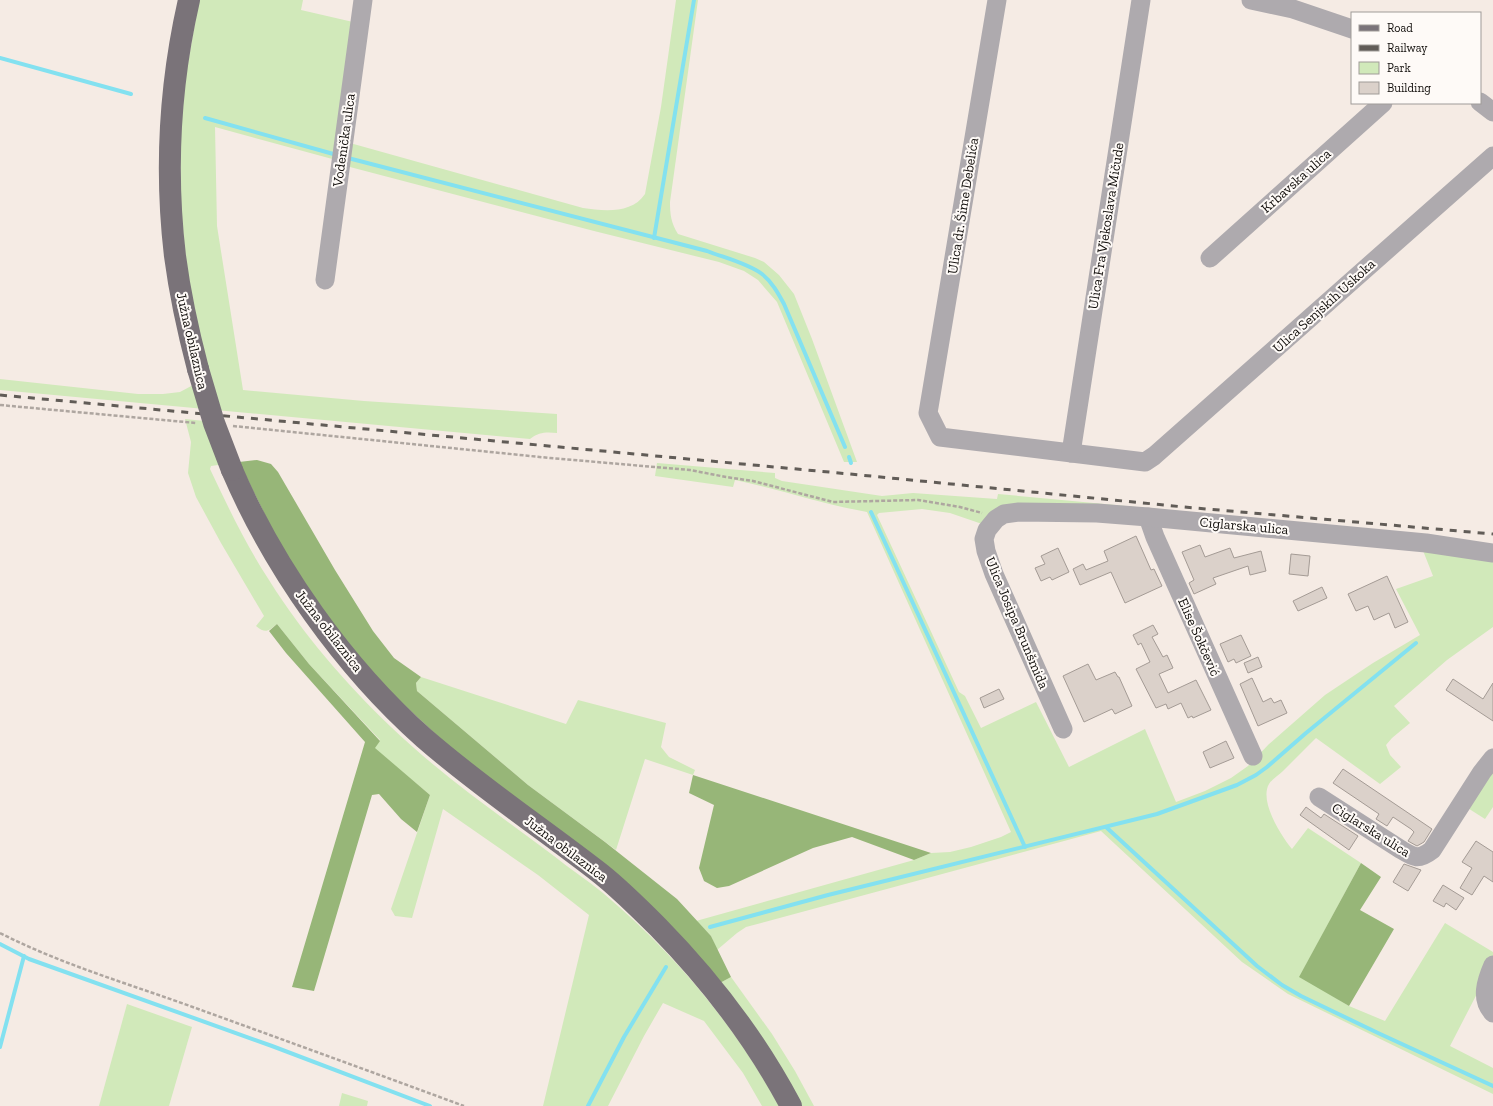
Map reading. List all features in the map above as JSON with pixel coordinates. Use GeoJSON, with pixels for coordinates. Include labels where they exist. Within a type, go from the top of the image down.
{"type":"FeatureCollection","features":[{"type":"Feature","properties":{"kind":"main road","name":"Južna obilaznica"},"geometry":{"type":"LineString","coordinates":[[189,0],[176,70],[172,112],[170,164],[175,256],[182,300],[198,369],[214,423],[245,501],[288,576],[329,634],[380,694],[423,737],[472,778],[602,875],[625,894],[658,927],[697,969],[742,1027],[767,1064],[791,1106]]}},
{"type":"Feature","properties":{"kind":"street","name":"Vodenička ulica"},"geometry":{"type":"LineString","coordinates":[[325,280],[363,0]]}},
{"type":"Feature","properties":{"kind":"street","name":"Ulica dr. Šime Debelića"},"geometry":{"type":"LineString","coordinates":[[997,0],[928,413],[940,437],[1071,453]]}},
{"type":"Feature","properties":{"kind":"street","name":"Ulica Fra Vjekoslava Mičude"},"geometry":{"type":"LineString","coordinates":[[1071,453],[1141,0]]}},
{"type":"Feature","properties":{"kind":"street"},"geometry":{"type":"LineString","coordinates":[[1252,0],[1293,9],[1351,29]]}},
{"type":"Feature","properties":{"kind":"street"},"geometry":{"type":"LineString","coordinates":[[1481,103],[1493,112]]}},
{"type":"Feature","properties":{"kind":"street","name":"Krbavska ulica"},"geometry":{"type":"LineString","coordinates":[[1210,258],[1382,104]]}},
{"type":"Feature","properties":{"kind":"street","name":"Ulica Senjskih Uskoka"},"geometry":{"type":"LineString","coordinates":[[1071,453],[1145,462],[1154,456],[1493,156]]}},
{"type":"Feature","properties":{"kind":"street","name":"Ciglarska ulica"},"geometry":{"type":"LineString","coordinates":[[996,519],[1004,514],[1032,512],[1097,513],[1426,543],[1493,553]]}},
{"type":"Feature","properties":{"kind":"street","name":"Elise Šokčević"},"geometry":{"type":"LineString","coordinates":[[1148,517],[1155,537],[1253,756]]}},
{"type":"Feature","properties":{"kind":"street","name":"Ulica Josipa Brunšmida"},"geometry":{"type":"LineString","coordinates":[[996,519],[987,530],[984,539],[986,551],[994,574],[1063,728]]}},
{"type":"Feature","properties":{"kind":"street","name":"Ciglarska ulica"},"geometry":{"type":"LineString","coordinates":[[1319,797],[1411,856],[1419,858],[1425,856],[1432,850],[1493,758]]}},
{"type":"Feature","properties":{"kind":"street"},"geometry":{"type":"LineString","coordinates":[[1493,965],[1486,989],[1485,1000],[1488,1008],[1493,1013]]}},
{"type":"Feature","properties":{"kind":"path"},"geometry":{"type":"LineString","coordinates":[[0,405],[202,423]]}},
{"type":"Feature","properties":{"kind":"path"},"geometry":{"type":"LineString","coordinates":[[233,426],[550,458],[690,470],[753,481],[833,502],[918,500],[960,507],[996,519]]}},
{"type":"Feature","properties":{"kind":"path"},"geometry":{"type":"LineString","coordinates":[[0,933],[75,966],[464,1106]]}},
{"type":"Feature","properties":{"kind":"green space"},"geometry":{"type":"Polygon","coordinates":[[[199,0],[303,0],[301,10],[353,22],[336,160],[215,127],[217,226],[243,390],[364,401],[557,414],[557,433],[543,433],[530,439],[0,390],[0,379],[138,394],[163,394],[180,392],[210,376],[190,298],[181,213],[180,141],[184,86],[199,0]]]}},
{"type":"Feature","properties":{"kind":"green space"},"geometry":{"type":"Polygon","coordinates":[[[676,0],[698,0],[670,202],[672,222],[678,234],[764,262],[779,275],[794,294],[857,462],[844,462],[777,302],[758,280],[744,271],[719,262],[350,167],[350,143],[583,208],[617,210],[633,205],[645,194],[661,107],[676,0]]]}},
{"type":"Feature","properties":{"kind":"green space"},"geometry":{"type":"Polygon","coordinates":[[[185,419],[224,423],[239,462],[211,466],[210,469],[245,540],[269,580],[310,638],[341,676],[374,711],[430,762],[603,893],[654,940],[701,991],[722,1018],[761,1076],[779,1106],[762,1106],[743,1073],[704,1021],[663,1003],[644,1036],[608,1106],[543,1106],[589,915],[538,875],[443,809],[412,918],[395,916],[391,909],[430,795],[374,748],[380,740],[309,664],[277,624],[267,631],[256,626],[264,616],[196,497],[188,473],[191,442],[185,419]]]}},
{"type":"Feature","properties":{"kind":"green space"},"geometry":{"type":"Polygon","coordinates":[[[257,460],[271,464],[278,472],[335,570],[373,631],[394,658],[421,677],[416,683],[417,691],[528,785],[605,842],[677,899],[711,936],[731,977],[718,984],[483,778],[373,676],[308,591],[274,533],[239,462],[257,460]]]}},
{"type":"Feature","properties":{"kind":"green space"},"geometry":{"type":"Polygon","coordinates":[[[657,463],[775,473],[775,478],[782,481],[882,496],[913,493],[997,499],[998,494],[1265,519],[1091,509],[985,525],[950,513],[922,509],[879,513],[877,515],[959,692],[965,696],[981,728],[1036,702],[1069,767],[1145,729],[1176,802],[1205,791],[1231,778],[1248,766],[1269,744],[1325,695],[1373,663],[1420,635],[1396,589],[1433,576],[1422,548],[1493,556],[1493,627],[1447,660],[1394,706],[1410,723],[1386,745],[1390,755],[1401,767],[1380,784],[1316,738],[1272,780],[1267,791],[1267,800],[1269,809],[1277,827],[1292,849],[1308,828],[1361,863],[1300,976],[1349,1006],[1385,1021],[1445,923],[1493,952],[1493,956],[1481,986],[1450,1046],[1493,1068],[1493,1094],[1288,994],[1242,962],[1101,831],[746,927],[717,950],[711,936],[696,921],[914,860],[931,853],[950,852],[971,847],[1011,832],[867,512],[735,480],[733,487],[655,476],[657,463]]]}},
{"type":"Feature","properties":{"kind":"green space"},"geometry":{"type":"Polygon","coordinates":[[[277,624],[309,664],[380,741],[375,748],[430,795],[417,832],[401,819],[379,794],[372,795],[314,991],[292,987],[365,742],[286,653],[269,631],[277,624]]]}},
{"type":"Feature","properties":{"kind":"green space"},"geometry":{"type":"Polygon","coordinates":[[[421,677],[566,724],[578,700],[666,723],[661,747],[669,757],[695,770],[693,775],[645,759],[616,850],[528,785],[417,691],[416,683],[421,677]]]}},
{"type":"Feature","properties":{"kind":"green space"},"geometry":{"type":"Polygon","coordinates":[[[1493,762],[1493,807],[1485,819],[1463,805],[1493,762]]]}},
{"type":"Feature","properties":{"kind":"green space"},"geometry":{"type":"Polygon","coordinates":[[[693,775],[931,853],[914,860],[852,837],[813,848],[729,886],[717,888],[704,881],[699,868],[714,805],[689,793],[693,775]]]}},
{"type":"Feature","properties":{"kind":"green space"},"geometry":{"type":"Polygon","coordinates":[[[1361,863],[1381,877],[1360,910],[1394,929],[1349,1006],[1299,977],[1361,863]]]}},
{"type":"Feature","properties":{"kind":"green space"},"geometry":{"type":"Polygon","coordinates":[[[731,977],[772,1034],[795,1071],[814,1106],[797,1106],[718,984],[731,977]]]}},
{"type":"Feature","properties":{"kind":"green space"},"geometry":{"type":"Polygon","coordinates":[[[127,1004],[192,1027],[169,1106],[99,1106],[127,1004]]]}},
{"type":"Feature","properties":{"kind":"green space"},"geometry":{"type":"Polygon","coordinates":[[[342,1093],[368,1101],[367,1106],[339,1106],[342,1093]]]}},
{"type":"Feature","properties":{"kind":"building"},"geometry":{"type":"Polygon","coordinates":[[[1136,536],[1151,570],[1154,569],[1162,586],[1125,603],[1111,572],[1080,585],[1073,569],[1083,564],[1086,570],[1108,561],[1104,551],[1136,536]]]}},
{"type":"Feature","properties":{"kind":"building"},"geometry":{"type":"Polygon","coordinates":[[[1200,545],[1205,557],[1230,548],[1234,558],[1261,551],[1266,571],[1250,575],[1248,566],[1213,578],[1216,584],[1194,594],[1189,583],[1194,580],[1182,552],[1200,545]]]}},
{"type":"Feature","properties":{"kind":"building"},"geometry":{"type":"Polygon","coordinates":[[[1058,548],[1069,572],[1052,580],[1050,577],[1041,581],[1035,568],[1045,564],[1041,556],[1058,548]]]}},
{"type":"Feature","properties":{"kind":"building"},"geometry":{"type":"Polygon","coordinates":[[[1291,554],[1310,556],[1308,576],[1289,574],[1291,554]]]}},
{"type":"Feature","properties":{"kind":"building"},"geometry":{"type":"Polygon","coordinates":[[[1387,576],[1408,622],[1395,628],[1389,613],[1374,620],[1368,606],[1356,611],[1348,594],[1387,576]]]}},
{"type":"Feature","properties":{"kind":"building"},"geometry":{"type":"Polygon","coordinates":[[[1322,587],[1327,598],[1298,611],[1293,601],[1322,587]]]}},
{"type":"Feature","properties":{"kind":"building"},"geometry":{"type":"Polygon","coordinates":[[[1153,625],[1158,634],[1152,637],[1163,657],[1167,655],[1173,668],[1159,674],[1168,693],[1196,680],[1211,710],[1193,718],[1192,716],[1188,718],[1181,703],[1168,709],[1166,704],[1156,708],[1136,669],[1150,662],[1141,643],[1138,645],[1133,635],[1153,625]]]}},
{"type":"Feature","properties":{"kind":"building"},"geometry":{"type":"Polygon","coordinates":[[[1241,635],[1251,656],[1236,663],[1234,659],[1228,662],[1220,644],[1241,635]]]}},
{"type":"Feature","properties":{"kind":"building"},"geometry":{"type":"Polygon","coordinates":[[[1258,657],[1262,667],[1248,673],[1244,663],[1258,657]]]}},
{"type":"Feature","properties":{"kind":"building"},"geometry":{"type":"Polygon","coordinates":[[[1088,664],[1096,680],[1115,672],[1119,677],[1132,706],[1115,714],[1112,709],[1084,722],[1063,676],[1088,664]]]}},
{"type":"Feature","properties":{"kind":"building"},"geometry":{"type":"Polygon","coordinates":[[[1252,678],[1263,702],[1271,698],[1274,703],[1281,700],[1287,713],[1258,726],[1240,684],[1252,678]]]}},
{"type":"Feature","properties":{"kind":"building"},"geometry":{"type":"Polygon","coordinates":[[[1453,679],[1483,699],[1493,683],[1493,721],[1446,690],[1453,679]]]}},
{"type":"Feature","properties":{"kind":"building"},"geometry":{"type":"Polygon","coordinates":[[[999,689],[1004,699],[984,708],[980,698],[999,689]]]}},
{"type":"Feature","properties":{"kind":"building"},"geometry":{"type":"Polygon","coordinates":[[[1226,741],[1234,758],[1210,768],[1203,752],[1226,741]]]}},
{"type":"Feature","properties":{"kind":"building"},"geometry":{"type":"Polygon","coordinates":[[[1343,769],[1432,829],[1424,842],[1417,846],[1408,841],[1414,832],[1411,829],[1393,817],[1387,826],[1376,819],[1379,814],[1333,783],[1343,769]]]}},
{"type":"Feature","properties":{"kind":"building"},"geometry":{"type":"Polygon","coordinates":[[[1306,807],[1321,818],[1324,814],[1358,836],[1349,850],[1300,815],[1306,807]]]}},
{"type":"Feature","properties":{"kind":"building"},"geometry":{"type":"Polygon","coordinates":[[[1476,841],[1493,852],[1493,882],[1484,876],[1472,895],[1460,888],[1472,868],[1462,862],[1476,841]]]}},
{"type":"Feature","properties":{"kind":"building"},"geometry":{"type":"Polygon","coordinates":[[[1404,864],[1421,870],[1408,891],[1393,882],[1404,864]]]}},
{"type":"Feature","properties":{"kind":"building"},"geometry":{"type":"Polygon","coordinates":[[[1443,885],[1464,898],[1456,910],[1446,903],[1444,907],[1433,901],[1443,885]]]}},
{"type":"Feature","properties":{"kind":"waterway"},"geometry":{"type":"LineString","coordinates":[[654,238],[694,0]]}},
{"type":"Feature","properties":{"kind":"waterway"},"geometry":{"type":"LineString","coordinates":[[0,58],[131,94]]}},
{"type":"Feature","properties":{"kind":"waterway"},"geometry":{"type":"LineString","coordinates":[[205,118],[337,155]]}},
{"type":"Feature","properties":{"kind":"waterway"},"geometry":{"type":"LineString","coordinates":[[348,158],[707,251],[756,270],[769,281],[784,304],[845,447]]}},
{"type":"Feature","properties":{"kind":"waterway"},"geometry":{"type":"LineString","coordinates":[[849,457],[851,463]]}},
{"type":"Feature","properties":{"kind":"waterway"},"geometry":{"type":"LineString","coordinates":[[871,512],[1025,847]]}},
{"type":"Feature","properties":{"kind":"waterway"},"geometry":{"type":"LineString","coordinates":[[710,927],[828,895],[1157,814],[1237,785],[1256,775],[1267,767],[1416,643]]}},
{"type":"Feature","properties":{"kind":"waterway"},"geometry":{"type":"LineString","coordinates":[[1106,827],[1257,966],[1282,985],[1301,996],[1378,1033],[1493,1086]]}},
{"type":"Feature","properties":{"kind":"waterway"},"geometry":{"type":"LineString","coordinates":[[0,944],[29,959],[272,1046],[430,1106]]}},
{"type":"Feature","properties":{"kind":"waterway"},"geometry":{"type":"LineString","coordinates":[[0,1047],[24,956]]}},
{"type":"Feature","properties":{"kind":"waterway"},"geometry":{"type":"LineString","coordinates":[[588,1106],[624,1037],[666,967]]}},
{"type":"Feature","properties":{"kind":"railway"},"geometry":{"type":"LineString","coordinates":[[0,395],[850,474],[1184,507],[1493,534]]}}]}
